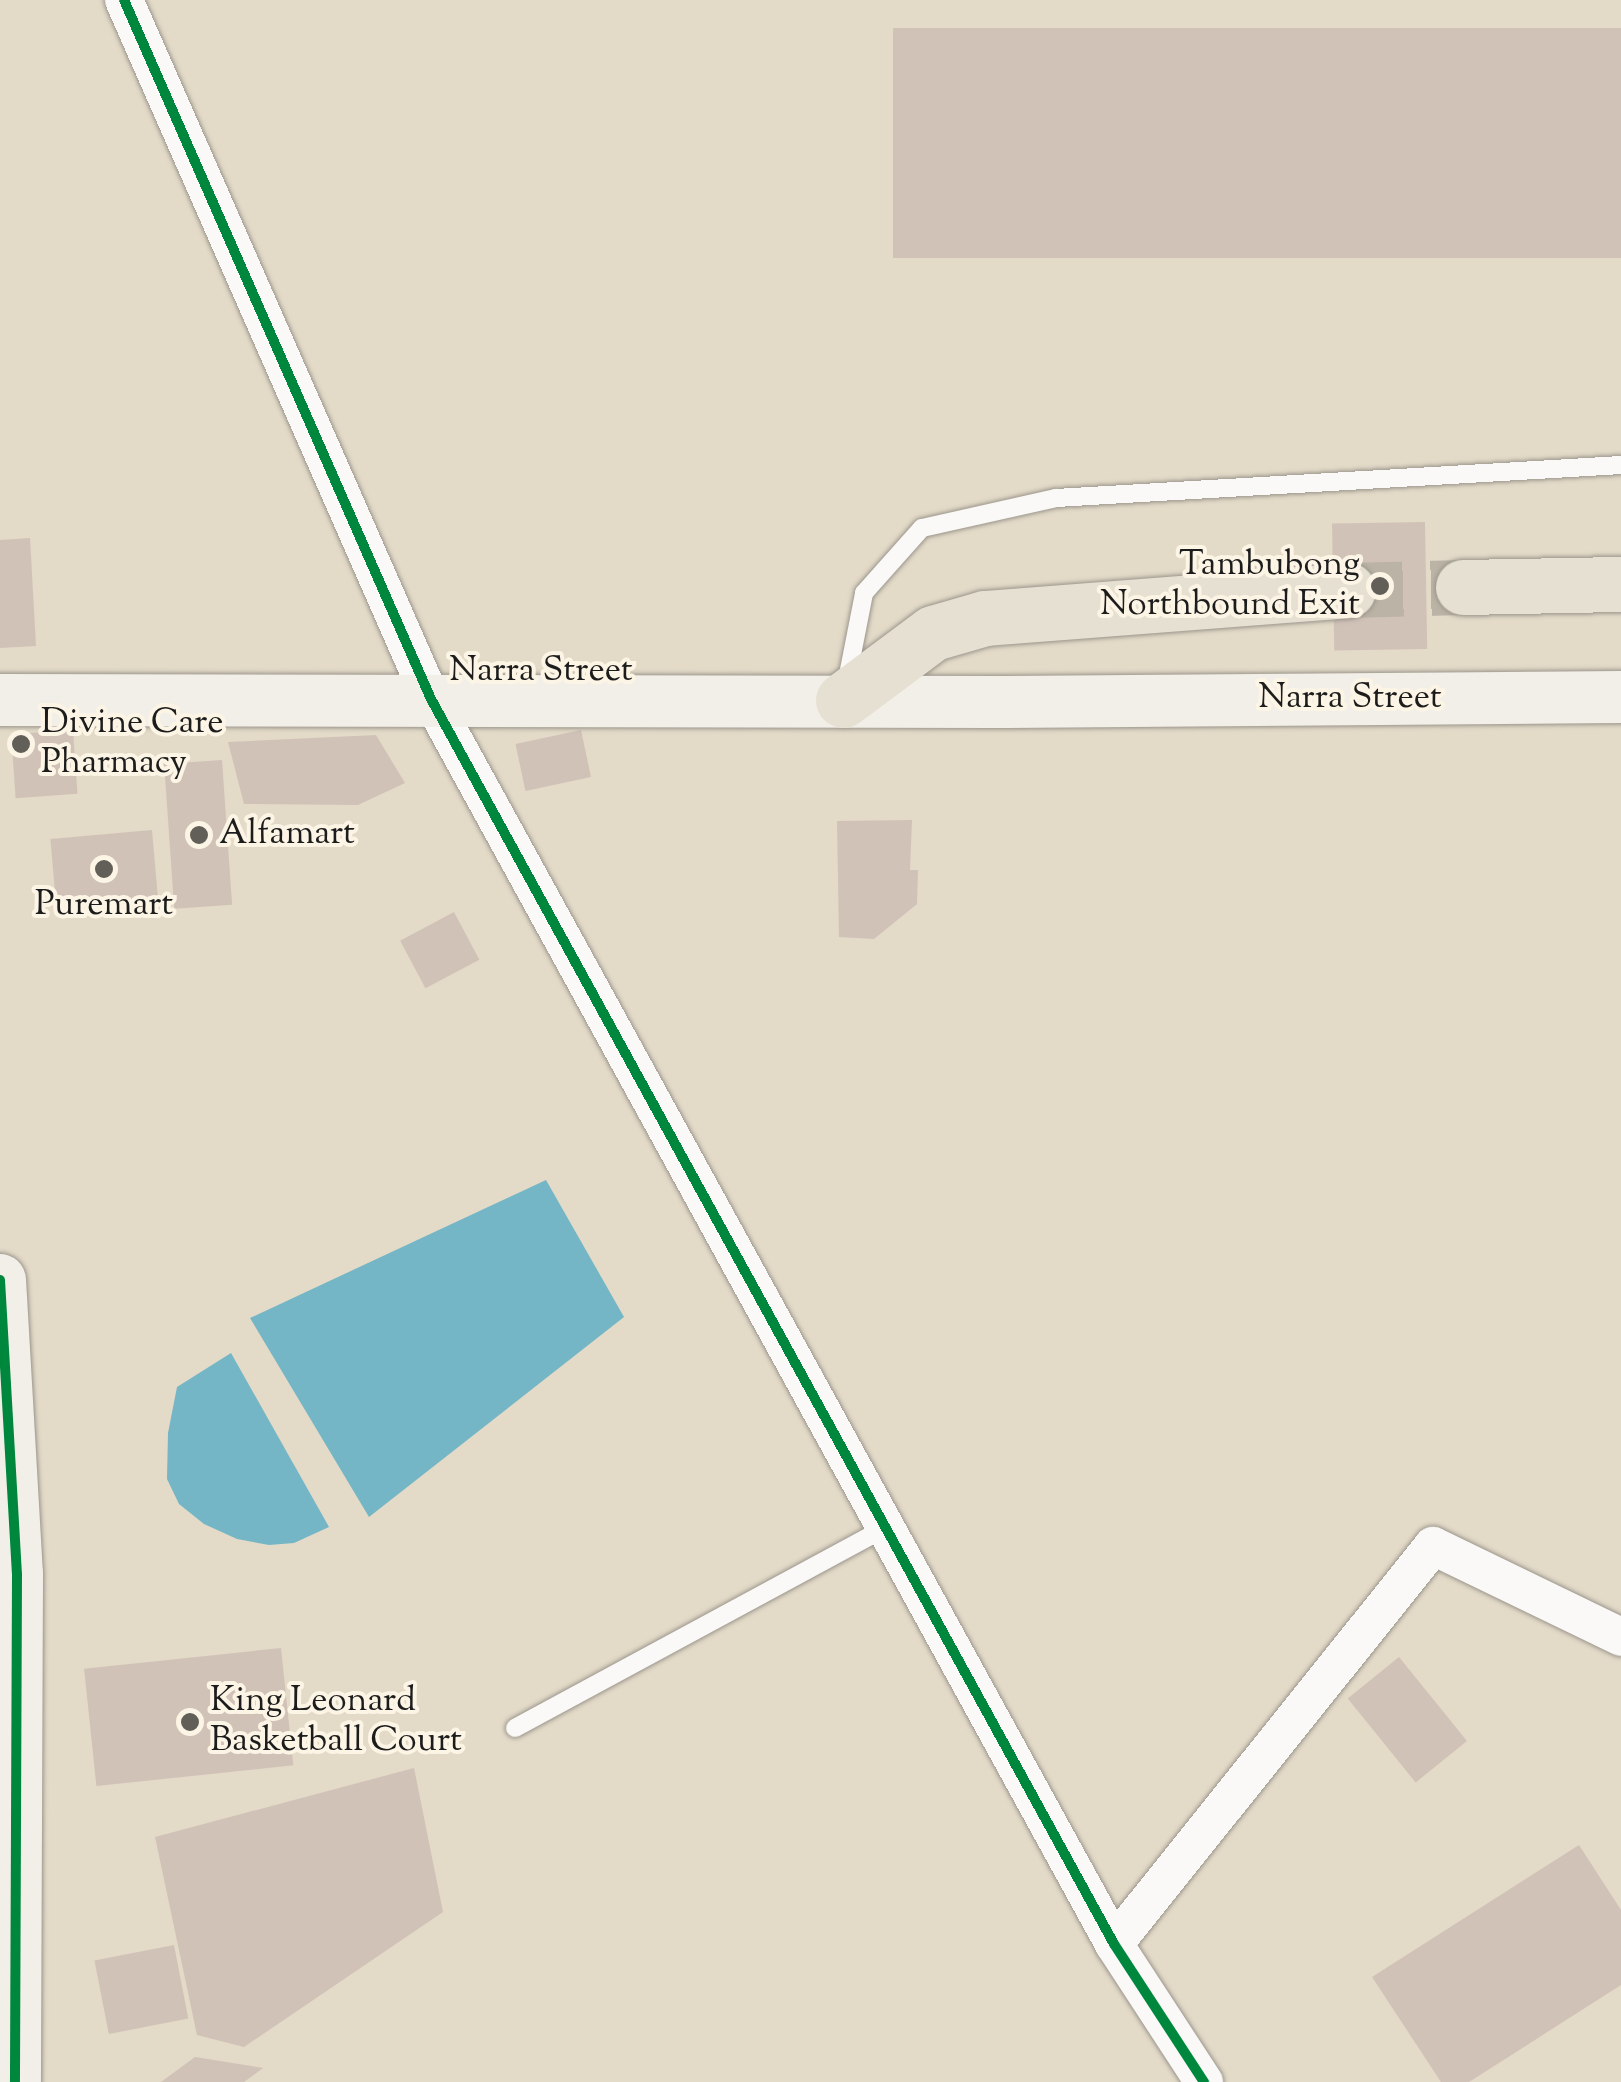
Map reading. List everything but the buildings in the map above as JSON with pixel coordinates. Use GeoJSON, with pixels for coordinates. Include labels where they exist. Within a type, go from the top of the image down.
{"type":"FeatureCollection","features":[{"type":"Feature","properties":{"kind":"highway"},"geometry":{"type":"LineString","coordinates":[[1462,587],[1621,584]]}},
{"type":"Feature","properties":{"kind":"highway"},"geometry":{"type":"LineString","coordinates":[[842,700],[933,633],[986,618],[1348,590]]}},
{"type":"Feature","properties":{"kind":"main road","name":"Narra Street"},"geometry":{"type":"LineString","coordinates":[[0,700],[1621,697]]}},
{"type":"Feature","properties":{"kind":"main road"},"geometry":{"type":"LineString","coordinates":[[0,1280],[17,1592],[15,2082]]}},
{"type":"Feature","properties":{"kind":"street"},"geometry":{"type":"LineString","coordinates":[[124,0],[430,699],[1114,1944],[1204,2082]]}},
{"type":"Feature","properties":{"kind":"street"},"geometry":{"type":"LineString","coordinates":[[1114,1944],[1434,1546],[1616,1630]]}},
{"type":"Feature","properties":{"kind":"lane"},"geometry":{"type":"LineString","coordinates":[[842,700],[864,593],[922,528],[1056,498],[1621,465]]}},
{"type":"Feature","properties":{"kind":"lane"},"geometry":{"type":"LineString","coordinates":[[515,1728],[885,1528]]}},
{"type":"Feature","properties":{"kind":"water"},"geometry":{"type":"Polygon","coordinates":[[[546,1180],[624,1317],[369,1517],[250,1318],[546,1180]]]}},
{"type":"Feature","properties":{"kind":"water"},"geometry":{"type":"Polygon","coordinates":[[[231,1353],[329,1527],[294,1543],[269,1545],[237,1539],[204,1524],[179,1504],[167,1479],[168,1433],[177,1387],[231,1353]]]}},
{"type":"Feature","properties":{"kind":"tunnel"},"geometry":{"type":"LineString","coordinates":[[1348,590],[1463,587]]}},
{"type":"Feature","properties":{"kind":"cycle path"},"geometry":{"type":"LineString","coordinates":[[124,0],[431,699],[1114,1944],[1204,2082]]}},
{"type":"Feature","properties":{"kind":"cycle path"},"geometry":{"type":"LineString","coordinates":[[0,1280],[17,1574],[15,2082]]}},
{"type":"Feature","properties":{"kind":"place","name":"Tambubong Northbound Exit"},"geometry":{"type":"Point","coordinates":[1380,586]}},
{"type":"Feature","properties":{"kind":"place","name":"Divine Care Pharmacy"},"geometry":{"type":"Point","coordinates":[21,744]}},
{"type":"Feature","properties":{"kind":"place","name":"Alfamart"},"geometry":{"type":"Point","coordinates":[199,835]}},
{"type":"Feature","properties":{"kind":"place","name":"Puremart"},"geometry":{"type":"Point","coordinates":[104,869]}},
{"type":"Feature","properties":{"kind":"place","name":"King Leonard Basketball Court"},"geometry":{"type":"Point","coordinates":[190,1722]}}]}
